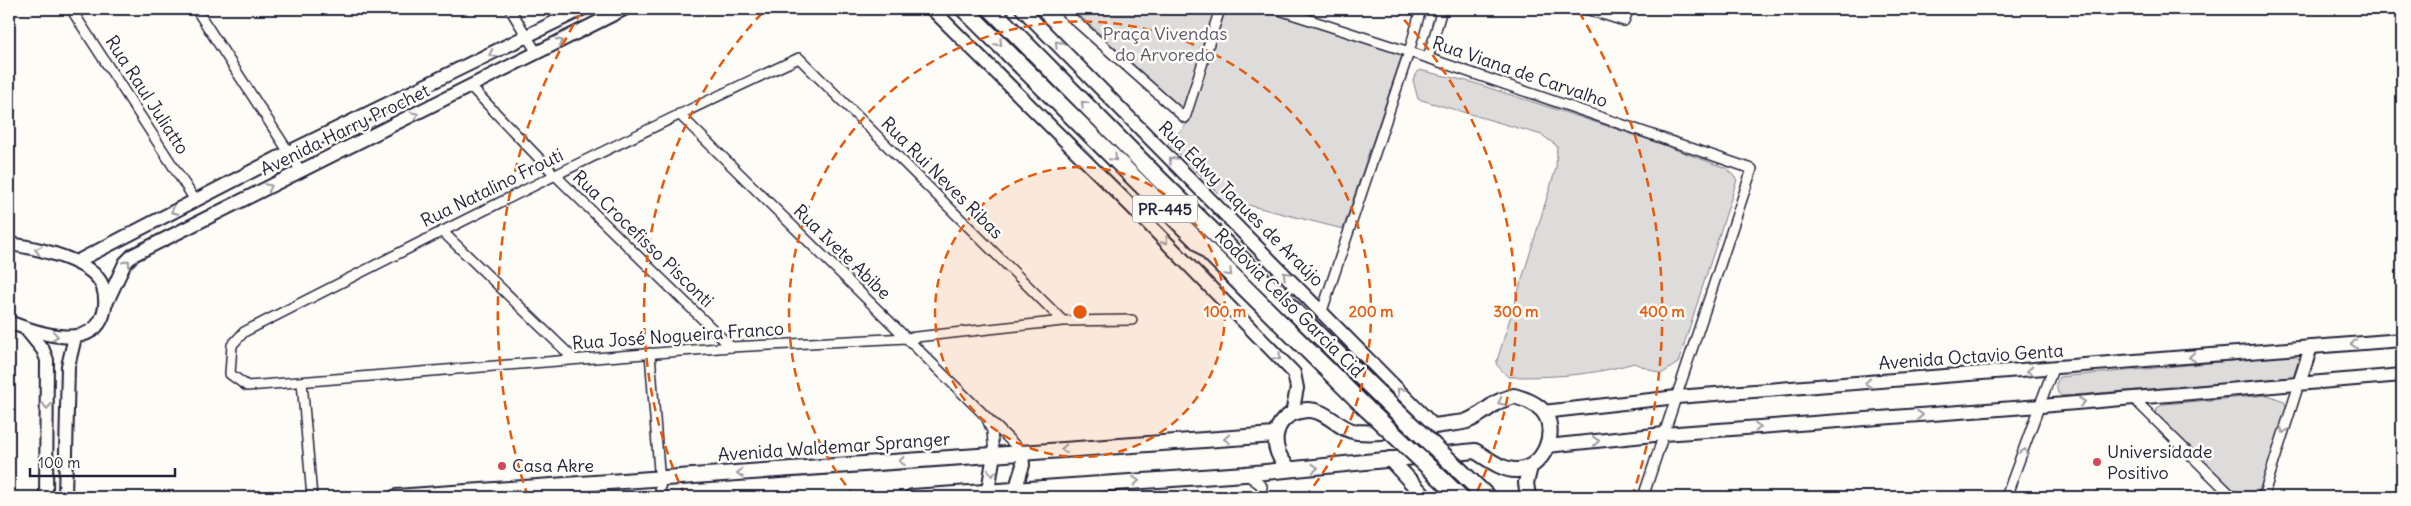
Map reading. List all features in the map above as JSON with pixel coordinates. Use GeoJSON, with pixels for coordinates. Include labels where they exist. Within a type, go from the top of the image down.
{"type":"FeatureCollection","features":[{"type":"Feature","properties":{"kind":"highway","name":"Rodovia Celso Garcia Cid"},"geometry":{"type":"LineString","coordinates":[[964,9],[1367,409],[1460,497]]}},
{"type":"Feature","properties":{"kind":"highway","name":"Rodovia Celso Garcia Cid"},"geometry":{"type":"LineString","coordinates":[[991,9],[1158,178],[1393,408],[1487,497]]}},
{"type":"Feature","properties":{"kind":"main road"},"geometry":{"type":"LineString","coordinates":[[912,497],[1015,493],[1329,467],[1390,458],[1475,451],[1497,465],[1516,471],[1530,467],[1541,458],[1547,446],[1549,434],[1543,412],[1526,400],[1514,396],[1498,402],[1487,411],[1467,422],[1355,432],[1316,411],[1303,410],[1292,414],[1282,423],[1275,435],[1275,447],[1280,459],[1290,469]]}},
{"type":"Feature","properties":{"kind":"main road","name":"Avenida Waldemar Spranger"},"geometry":{"type":"LineString","coordinates":[[396,497],[1275,435]]}},
{"type":"Feature","properties":{"kind":"main road"},"geometry":{"type":"LineString","coordinates":[[1390,458],[1425,497]]}},
{"type":"Feature","properties":{"kind":"main road"},"geometry":{"type":"LineString","coordinates":[[1528,497],[1526,483],[1530,467]]}},
{"type":"Feature","properties":{"kind":"street","name":"Rua Raul Juliatto"},"geometry":{"type":"LineString","coordinates":[[71,9],[195,200]]}},
{"type":"Feature","properties":{"kind":"street"},"geometry":{"type":"LineString","coordinates":[[196,9],[301,171]]}},
{"type":"Feature","properties":{"kind":"street"},"geometry":{"type":"LineString","coordinates":[[510,9],[538,53]]}},
{"type":"Feature","properties":{"kind":"street","name":"Avenida Harry Prochet"},"geometry":{"type":"LineString","coordinates":[[76,262],[289,152],[582,9]]}},
{"type":"Feature","properties":{"kind":"street","name":"Avenida Harry Prochet"},"geometry":{"type":"LineString","coordinates":[[75,337],[94,328],[101,318],[125,263],[133,255],[624,9]]}},
{"type":"Feature","properties":{"kind":"street"},"geometry":{"type":"LineString","coordinates":[[932,9],[1130,205],[1294,373],[1297,388],[1292,414]]}},
{"type":"Feature","properties":{"kind":"street","name":"Rua Edwy Taques de Araújo"},"geometry":{"type":"LineString","coordinates":[[1022,9],[1322,310],[1434,426]]}},
{"type":"Feature","properties":{"kind":"street"},"geometry":{"type":"LineString","coordinates":[[1062,9],[1185,118],[1220,9]]}},
{"type":"Feature","properties":{"kind":"street","name":"Rua Viana de Carvalho"},"geometry":{"type":"LineString","coordinates":[[1276,9],[1428,58],[1752,169],[1677,397]]}},
{"type":"Feature","properties":{"kind":"street"},"geometry":{"type":"LineString","coordinates":[[1322,310],[1409,52],[1421,9]]}},
{"type":"Feature","properties":{"kind":"street"},"geometry":{"type":"LineString","coordinates":[[1428,58],[1442,9]]}},
{"type":"Feature","properties":{"kind":"street"},"geometry":{"type":"LineString","coordinates":[[1586,9],[1624,21],[1628,9]]}},
{"type":"Feature","properties":{"kind":"street","name":"Rua Natalino Frouti"},"geometry":{"type":"LineString","coordinates":[[230,374],[232,345],[244,332],[442,231],[679,114],[799,58]]}},
{"type":"Feature","properties":{"kind":"street","name":"Rua Rui Neves Ribas"},"geometry":{"type":"LineString","coordinates":[[799,58],[1063,321]]}},
{"type":"Feature","properties":{"kind":"street","name":"Rua Crocefisso Pisconti"},"geometry":{"type":"LineString","coordinates":[[471,87],[555,176],[731,347]]}},
{"type":"Feature","properties":{"kind":"street","name":"Rua Ivete Abibe"},"geometry":{"type":"LineString","coordinates":[[679,114],[1022,452]]}},
{"type":"Feature","properties":{"kind":"street"},"geometry":{"type":"LineString","coordinates":[[442,231],[574,359]]}},
{"type":"Feature","properties":{"kind":"street"},"geometry":{"type":"LineString","coordinates":[[9,244],[39,250],[88,268],[102,284],[105,306]]}},
{"type":"Feature","properties":{"kind":"street","name":"Rua José Nogueira Franco"},"geometry":{"type":"LineString","coordinates":[[230,374],[247,386],[731,347],[907,338],[1063,321],[1132,320]]}},
{"type":"Feature","properties":{"kind":"street"},"geometry":{"type":"LineString","coordinates":[[9,322],[26,329],[56,336],[75,337],[68,366],[65,497]]}},
{"type":"Feature","properties":{"kind":"street"},"geometry":{"type":"LineString","coordinates":[[26,329],[43,350],[47,360],[46,497]]}},
{"type":"Feature","properties":{"kind":"street","name":"Avenida Octavio Genta"},"geometry":{"type":"LineString","coordinates":[[1543,412],[1677,397],[2053,369],[2402,340]]}},
{"type":"Feature","properties":{"kind":"street"},"geometry":{"type":"LineString","coordinates":[[2263,497],[2311,347]]}},
{"type":"Feature","properties":{"kind":"street"},"geometry":{"type":"LineString","coordinates":[[650,353],[661,497]]}},
{"type":"Feature","properties":{"kind":"street"},"geometry":{"type":"LineString","coordinates":[[2006,497],[2053,369]]}},
{"type":"Feature","properties":{"kind":"street"},"geometry":{"type":"LineString","coordinates":[[1547,446],[1664,434],[2041,406],[2402,375]]}},
{"type":"Feature","properties":{"kind":"street"},"geometry":{"type":"LineString","coordinates":[[302,382],[312,497]]}},
{"type":"Feature","properties":{"kind":"street"},"geometry":{"type":"LineString","coordinates":[[1643,497],[1677,397]]}},
{"type":"Feature","properties":{"kind":"street"},"geometry":{"type":"LineString","coordinates":[[2132,397],[2233,497]]}},
{"type":"Feature","properties":{"kind":"street","name":"Rua Ivete Abibe"},"geometry":{"type":"LineString","coordinates":[[983,412],[992,432],[994,454]]}},
{"type":"Feature","properties":{"kind":"street"},"geometry":{"type":"LineString","coordinates":[[1015,493],[1022,465],[1022,452]]}},
{"type":"Feature","properties":{"kind":"street"},"geometry":{"type":"LineString","coordinates":[[988,495],[994,454]]}},
{"type":"Feature","properties":{"kind":"street"},"geometry":{"type":"LineString","coordinates":[[1245,474],[1262,486],[1261,497]]}},
{"type":"Feature","properties":{"kind":"green space","name":"Praça Vivendas do Arvoredo"},"geometry":{"type":"Polygon","coordinates":[[[1073,9],[1215,9],[1182,110],[1073,9]]]}},
{"type":"Feature","properties":{"kind":"green space"},"geometry":{"type":"Polygon","coordinates":[[[1226,9],[1264,9],[1402,55],[1343,229],[1224,199],[1168,143],[1188,123],[1226,9]]]}},
{"type":"Feature","properties":{"kind":"green space"},"geometry":{"type":"Polygon","coordinates":[[[1419,70],[1471,82],[1647,139],[1728,169],[1737,180],[1678,363],[1661,374],[1634,363],[1602,371],[1525,377],[1508,377],[1496,364],[1556,168],[1557,146],[1542,135],[1418,99],[1413,80],[1419,70]]]}},
{"type":"Feature","properties":{"kind":"green space"},"geometry":{"type":"Polygon","coordinates":[[[2294,355],[2300,360],[2297,377],[2062,396],[2058,393],[2056,385],[2059,377],[2294,355]]]}},
{"type":"Feature","properties":{"kind":"green space"},"geometry":{"type":"Polygon","coordinates":[[[2268,395],[2284,401],[2287,409],[2261,487],[2254,497],[2238,497],[2156,418],[2157,408],[2164,404],[2268,395]]]}},
{"type":"Feature","properties":{"kind":"place","name":"Universidade Positivo"},"geometry":{"type":"Point","coordinates":[2097,462]}},
{"type":"Feature","properties":{"kind":"place","name":"Casa Akre"},"geometry":{"type":"Point","coordinates":[502,466]}}]}
